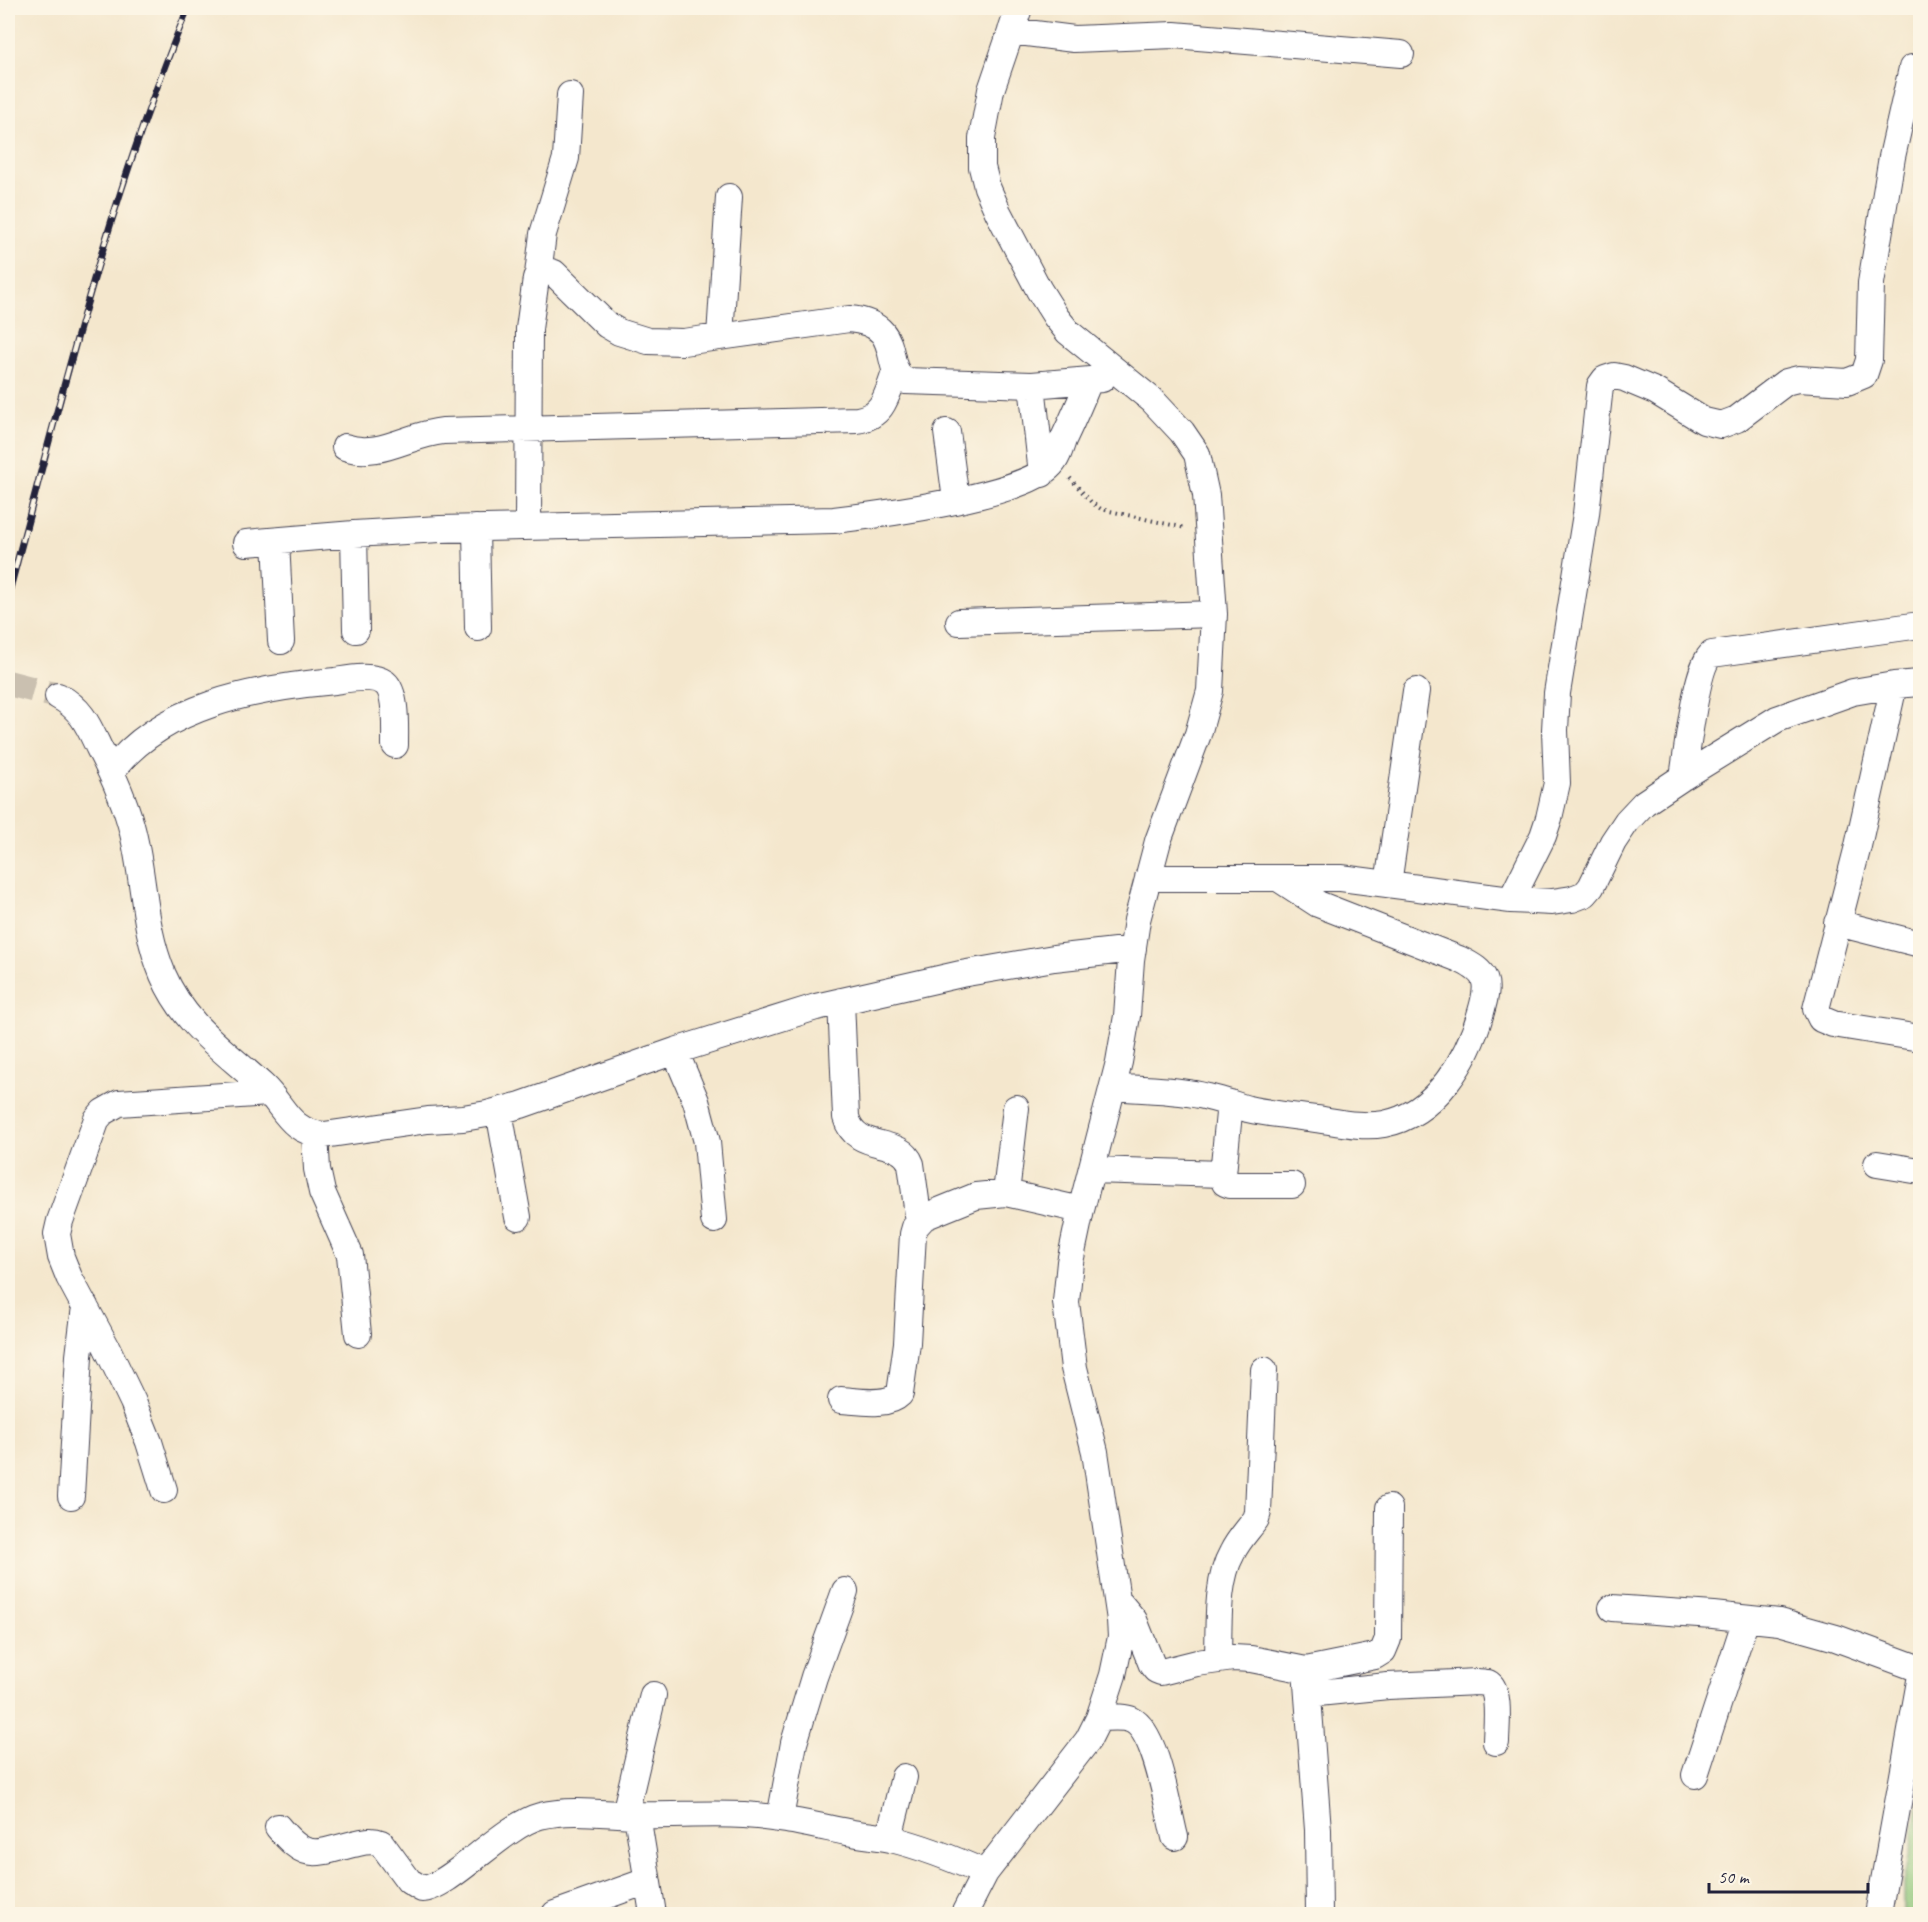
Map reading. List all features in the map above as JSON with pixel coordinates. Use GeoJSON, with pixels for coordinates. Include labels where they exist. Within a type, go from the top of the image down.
{"type":"FeatureCollection","features":[{"type":"Feature","properties":{"kind":"street"},"geometry":{"type":"LineString","coordinates":[[964,1914],[985,1873],[1081,1748],[1099,1718],[1113,1675],[1119,1645],[1118,1600],[1095,1452],[1074,1368],[1066,1302],[1070,1262],[1081,1210],[1113,1087],[1127,1016],[1137,920],[1158,841],[1198,734],[1210,691],[1214,614],[1206,495],[1197,454],[1161,408],[1068,332],[1056,317],[1034,280],[987,187],[982,167],[982,138],[991,90],[1015,19],[1074,39],[1174,35],[1401,54]]}},
{"type":"Feature","properties":{"kind":"street"},"geometry":{"type":"LineString","coordinates":[[1511,900],[1543,836],[1550,818],[1557,783],[1555,730],[1557,693],[1586,514],[1600,386],[1605,379],[1614,376],[1624,378],[1655,391],[1704,421],[1721,425],[1737,419],[1786,382],[1798,379],[1847,382],[1864,375],[1869,360],[1871,283],[1892,157],[1912,68]]}},
{"type":"Feature","properties":{"kind":"street"},"geometry":{"type":"LineString","coordinates":[[528,527],[529,329],[543,234],[566,158],[570,95]]}},
{"type":"Feature","properties":{"kind":"street"},"geometry":{"type":"LineString","coordinates":[[720,336],[729,197]]}},
{"type":"Feature","properties":{"kind":"street"},"geometry":{"type":"LineString","coordinates":[[538,274],[544,270],[554,273],[595,315],[618,332],[648,341],[683,342],[849,319],[864,320],[882,333],[887,340],[896,370],[902,379],[910,381],[1032,385],[1123,377]]}},
{"type":"Feature","properties":{"kind":"street"},"geometry":{"type":"LineString","coordinates":[[345,447],[364,451],[386,448],[432,432],[867,419],[881,408],[896,370]]}},
{"type":"Feature","properties":{"kind":"street"},"geometry":{"type":"LineString","coordinates":[[246,543],[354,534],[476,528],[834,520],[882,515],[1011,486],[1048,467],[1089,381]]}},
{"type":"Feature","properties":{"kind":"street"},"geometry":{"type":"LineString","coordinates":[[1032,385],[1048,467]]}},
{"type":"Feature","properties":{"kind":"street"},"geometry":{"type":"LineString","coordinates":[[947,432],[956,500]]}},
{"type":"Feature","properties":{"kind":"street"},"geometry":{"type":"LineString","coordinates":[[476,528],[478,628]]}},
{"type":"Feature","properties":{"kind":"street"},"geometry":{"type":"LineString","coordinates":[[354,534],[356,630]]}},
{"type":"Feature","properties":{"kind":"street"},"geometry":{"type":"LineString","coordinates":[[276,541],[281,641]]}},
{"type":"Feature","properties":{"kind":"street"},"geometry":{"type":"LineString","coordinates":[[959,622],[1214,614]]}},
{"type":"Feature","properties":{"kind":"street"},"geometry":{"type":"LineString","coordinates":[[1683,777],[1700,674],[1707,657],[1712,654],[1920,625]]}},
{"type":"Feature","properties":{"kind":"street"},"geometry":{"type":"LineString","coordinates":[[111,772],[137,743],[157,730],[215,703],[255,692],[345,680],[372,679],[387,684],[393,701],[395,745]]}},
{"type":"Feature","properties":{"kind":"street"},"geometry":{"type":"LineString","coordinates":[[1148,878],[1341,878],[1511,900],[1552,902],[1572,899],[1584,894],[1591,887],[1613,842],[1627,821],[1644,803],[1683,777],[1778,719],[1853,692],[1920,683]]}},
{"type":"Feature","properties":{"kind":"street"},"geometry":{"type":"LineString","coordinates":[[1894,685],[1858,846],[1817,998],[1817,1015],[1833,1024],[1920,1038]]}},
{"type":"Feature","properties":{"kind":"street"},"geometry":{"type":"LineString","coordinates":[[1388,884],[1416,691]]}},
{"type":"Feature","properties":{"kind":"street"},"geometry":{"type":"LineString","coordinates":[[58,696],[80,712],[111,772],[133,832],[144,885],[145,915],[151,942],[164,977],[179,1005],[195,1026],[269,1092],[293,1124],[315,1134],[324,1135],[428,1120],[463,1118],[500,1111],[675,1051],[816,1007],[961,974],[1054,958],[1133,949]]}},
{"type":"Feature","properties":{"kind":"street"},"geometry":{"type":"LineString","coordinates":[[1113,1087],[1206,1096],[1264,1112],[1351,1124],[1381,1125],[1418,1111],[1441,1088],[1462,1060],[1476,1030],[1487,993],[1484,976],[1476,967],[1459,958],[1318,904],[1278,878]]}},
{"type":"Feature","properties":{"kind":"street"},"geometry":{"type":"LineString","coordinates":[[1837,923],[1920,944]]}},
{"type":"Feature","properties":{"kind":"street"},"geometry":{"type":"LineString","coordinates":[[841,1001],[846,1117],[849,1126],[857,1136],[901,1151],[907,1157],[911,1164],[919,1222]]}},
{"type":"Feature","properties":{"kind":"street"},"geometry":{"type":"LineString","coordinates":[[675,1051],[696,1101],[708,1142],[714,1220]]}},
{"type":"Feature","properties":{"kind":"street"},"geometry":{"type":"LineString","coordinates":[[164,1490],[149,1442],[133,1402],[61,1257],[57,1234],[91,1133],[103,1112],[119,1103],[269,1092]]}},
{"type":"Feature","properties":{"kind":"street"},"geometry":{"type":"LineString","coordinates":[[1230,1103],[1224,1182],[1230,1185],[1292,1185]]}},
{"type":"Feature","properties":{"kind":"street"},"geometry":{"type":"LineString","coordinates":[[1006,1193],[1016,1108]]}},
{"type":"Feature","properties":{"kind":"street"},"geometry":{"type":"LineString","coordinates":[[500,1111],[518,1217]]}},
{"type":"Feature","properties":{"kind":"street"},"geometry":{"type":"LineString","coordinates":[[315,1134],[317,1169],[322,1192],[350,1255],[358,1334]]}},
{"type":"Feature","properties":{"kind":"street"},"geometry":{"type":"LineString","coordinates":[[1878,1164],[1920,1171]]}},
{"type":"Feature","properties":{"kind":"street"},"geometry":{"type":"LineString","coordinates":[[1092,1170],[1223,1174]]}},
{"type":"Feature","properties":{"kind":"street"},"geometry":{"type":"LineString","coordinates":[[841,1400],[883,1401],[896,1398],[900,1394],[907,1343],[912,1240],[915,1227],[924,1217],[976,1196],[1006,1193],[1081,1210]]}},
{"type":"Feature","properties":{"kind":"street"},"geometry":{"type":"LineString","coordinates":[[70,1496],[79,1356],[85,1306]]}},
{"type":"Feature","properties":{"kind":"street"},"geometry":{"type":"LineString","coordinates":[[1218,1659],[1219,1611],[1230,1554],[1256,1519],[1258,1512],[1264,1370]]}},
{"type":"Feature","properties":{"kind":"street"},"geometry":{"type":"LineString","coordinates":[[1307,1682],[1375,1656],[1383,1651],[1386,1645],[1389,1508]]}},
{"type":"Feature","properties":{"kind":"street"},"geometry":{"type":"LineString","coordinates":[[780,1818],[794,1743],[814,1677],[845,1591]]}},
{"type":"Feature","properties":{"kind":"street"},"geometry":{"type":"LineString","coordinates":[[1118,1600],[1134,1620],[1156,1670],[1167,1671],[1218,1659],[1251,1659],[1307,1682],[1388,1686],[1489,1683],[1496,1699],[1496,1742]]}},
{"type":"Feature","properties":{"kind":"street"},"geometry":{"type":"LineString","coordinates":[[1612,1608],[1779,1623],[1836,1638],[1920,1669]]}},
{"type":"Feature","properties":{"kind":"street"},"geometry":{"type":"LineString","coordinates":[[1695,1775],[1746,1619]]}},
{"type":"Feature","properties":{"kind":"street"},"geometry":{"type":"LineString","coordinates":[[1878,1914],[1920,1681]]}},
{"type":"Feature","properties":{"kind":"street"},"geometry":{"type":"LineString","coordinates":[[1307,1682],[1318,1830],[1319,1914]]}},
{"type":"Feature","properties":{"kind":"street"},"geometry":{"type":"LineString","coordinates":[[652,1914],[647,1881],[631,1815],[653,1695]]}},
{"type":"Feature","properties":{"kind":"street"},"geometry":{"type":"LineString","coordinates":[[1099,1718],[1133,1721],[1146,1734],[1155,1754],[1175,1837]]}},
{"type":"Feature","properties":{"kind":"street"},"geometry":{"type":"LineString","coordinates":[[889,1838],[904,1777]]}},
{"type":"Feature","properties":{"kind":"street"},"geometry":{"type":"LineString","coordinates":[[278,1827],[292,1844],[306,1851],[328,1850],[367,1841],[381,1843],[410,1881],[416,1886],[428,1889],[438,1885],[503,1835],[529,1820],[550,1814],[590,1812],[631,1815],[743,1815],[780,1818],[859,1835],[889,1838],[945,1855],[985,1873]]}},
{"type":"Feature","properties":{"kind":"street"},"geometry":{"type":"LineString","coordinates":[[555,1914],[647,1881]]}},
{"type":"Feature","properties":{"kind":"path"},"geometry":{"type":"LineString","coordinates":[[1048,467],[1101,509],[1209,534]]}},
{"type":"Feature","properties":{"kind":"green space"},"geometry":{"type":"Polygon","coordinates":[[[1920,1796],[1920,1914],[1904,1914],[1904,1883],[1920,1796]]]}},
{"type":"Feature","properties":{"kind":"tunnel"},"geometry":{"type":"LineString","coordinates":[[8,683],[58,696]]}},
{"type":"Feature","properties":{"kind":"railway"},"geometry":{"type":"LineString","coordinates":[[8,596],[67,373],[110,225],[160,79],[188,8]]}}]}
